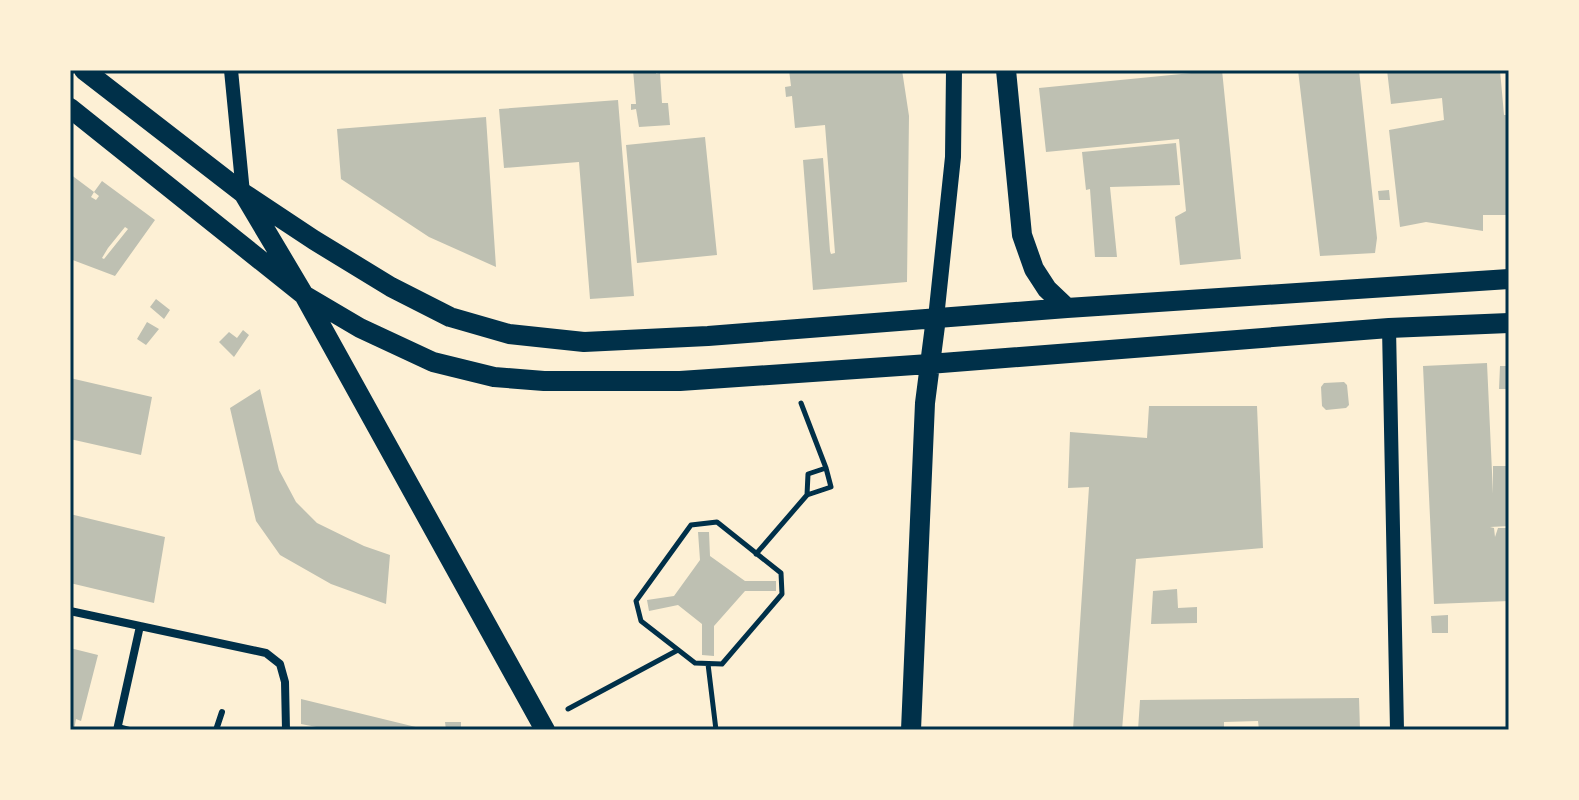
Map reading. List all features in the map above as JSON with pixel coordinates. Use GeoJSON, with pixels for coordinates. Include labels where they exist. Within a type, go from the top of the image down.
{"type":"FeatureCollection","features":[{"type":"Feature","properties":{"kind":"main road"},"geometry":{"type":"LineString","coordinates":[[84,70],[243,193],[391,287],[450,317],[509,334],[584,342],[708,336],[1067,308],[1509,279]]}},
{"type":"Feature","properties":{"kind":"main road"},"geometry":{"type":"LineString","coordinates":[[911,730],[925,418],[953,157],[954,70]]}},
{"type":"Feature","properties":{"kind":"main road"},"geometry":{"type":"LineString","coordinates":[[1006,70],[1022,235],[1034,269],[1047,289],[1067,308]]}},
{"type":"Feature","properties":{"kind":"main road"},"geometry":{"type":"LineString","coordinates":[[70,108],[304,295],[360,328],[433,362],[494,377],[544,381],[680,381],[1389,328],[1509,323]]}},
{"type":"Feature","properties":{"kind":"main road"},"geometry":{"type":"LineString","coordinates":[[243,193],[304,295],[545,730]]}},
{"type":"Feature","properties":{"kind":"street"},"geometry":{"type":"LineString","coordinates":[[231,70],[243,193]]}},
{"type":"Feature","properties":{"kind":"street"},"geometry":{"type":"LineString","coordinates":[[1389,328],[1397,730]]}},
{"type":"Feature","properties":{"kind":"street"},"geometry":{"type":"LineString","coordinates":[[70,611],[266,653],[280,664],[285,682],[286,730]]}},
{"type":"Feature","properties":{"kind":"street"},"geometry":{"type":"LineString","coordinates":[[117,728],[140,626]]}},
{"type":"Feature","properties":{"kind":"lane"},"geometry":{"type":"LineString","coordinates":[[216,730],[222,712]]}},
{"type":"Feature","properties":{"kind":"lane"},"geometry":{"type":"LineString","coordinates":[[117,728],[129,730]]}},
{"type":"Feature","properties":{"kind":"path"},"geometry":{"type":"LineString","coordinates":[[756,554],[807,495],[831,487],[801,403]]}},
{"type":"Feature","properties":{"kind":"path"},"geometry":{"type":"LineString","coordinates":[[807,495],[808,474],[826,468]]}},
{"type":"Feature","properties":{"kind":"path"},"geometry":{"type":"LineString","coordinates":[[717,522],[756,554],[781,573],[782,594],[722,664],[695,663],[641,621],[636,601],[691,525],[717,522]]}},
{"type":"Feature","properties":{"kind":"path"},"geometry":{"type":"LineString","coordinates":[[568,709],[678,650]]}},
{"type":"Feature","properties":{"kind":"path"},"geometry":{"type":"LineString","coordinates":[[708,664],[716,730]]}},
{"type":"Feature","properties":{"kind":"building"},"geometry":{"type":"Polygon","coordinates":[[[633,70],[656,70],[656,74],[660,73],[662,103],[668,103],[670,125],[639,127],[636,109],[631,110],[631,104],[636,104],[633,70]]]}},
{"type":"Feature","properties":{"kind":"building"},"geometry":{"type":"Polygon","coordinates":[[[789,70],[902,70],[909,116],[907,282],[813,290],[803,160],[823,158],[830,251],[831,254],[835,253],[825,125],[795,128],[792,96],[786,97],[785,87],[791,86],[789,70]]]}},
{"type":"Feature","properties":{"kind":"building"},"geometry":{"type":"Polygon","coordinates":[[[1222,70],[1241,259],[1180,265],[1175,217],[1186,211],[1179,139],[1046,152],[1039,88],[1222,70]]]}},
{"type":"Feature","properties":{"kind":"building"},"geometry":{"type":"Polygon","coordinates":[[[1298,70],[1359,70],[1377,238],[1375,253],[1320,256],[1298,70]]]}},
{"type":"Feature","properties":{"kind":"building"},"geometry":{"type":"Polygon","coordinates":[[[1387,70],[1500,70],[1504,115],[1509,115],[1509,215],[1483,215],[1483,231],[1426,222],[1400,227],[1389,130],[1444,120],[1442,98],[1391,104],[1387,70]]]}},
{"type":"Feature","properties":{"kind":"building"},"geometry":{"type":"Polygon","coordinates":[[[618,100],[634,296],[590,299],[579,162],[504,168],[499,109],[618,100]]]}},
{"type":"Feature","properties":{"kind":"building"},"geometry":{"type":"Polygon","coordinates":[[[486,117],[496,267],[429,237],[341,179],[337,129],[486,117]]]}},
{"type":"Feature","properties":{"kind":"building"},"geometry":{"type":"Polygon","coordinates":[[[705,137],[717,255],[637,263],[626,145],[705,137]]]}},
{"type":"Feature","properties":{"kind":"building"},"geometry":{"type":"Polygon","coordinates":[[[1176,143],[1180,185],[1110,187],[1117,257],[1095,257],[1090,189],[1086,190],[1082,152],[1176,143]]]}},
{"type":"Feature","properties":{"kind":"building"},"geometry":{"type":"Polygon","coordinates":[[[70,174],[94,192],[102,181],[155,220],[115,276],[70,259],[70,229],[73,225],[70,222],[70,174]],[[125,227],[102,258],[104,259],[128,229],[125,227]]]}},
{"type":"Feature","properties":{"kind":"building"},"geometry":{"type":"Polygon","coordinates":[[[1389,190],[1390,200],[1379,200],[1378,191],[1389,190]]]}},
{"type":"Feature","properties":{"kind":"building"},"geometry":{"type":"Polygon","coordinates":[[[156,299],[170,310],[164,319],[150,307],[156,299]]]}},
{"type":"Feature","properties":{"kind":"building"},"geometry":{"type":"Polygon","coordinates":[[[147,322],[159,329],[146,345],[137,339],[147,322]]]}},
{"type":"Feature","properties":{"kind":"building"},"geometry":{"type":"Polygon","coordinates":[[[243,330],[249,335],[234,357],[219,342],[229,332],[237,338],[243,330]]]}},
{"type":"Feature","properties":{"kind":"building"},"geometry":{"type":"Polygon","coordinates":[[[1487,363],[1493,494],[1493,466],[1509,466],[1509,526],[1490,527],[1494,528],[1495,537],[1498,528],[1509,528],[1509,601],[1434,604],[1423,366],[1487,363]]]}},
{"type":"Feature","properties":{"kind":"building"},"geometry":{"type":"Polygon","coordinates":[[[1500,366],[1509,366],[1509,389],[1499,389],[1500,366]]]}},
{"type":"Feature","properties":{"kind":"building"},"geometry":{"type":"Polygon","coordinates":[[[70,378],[152,397],[141,455],[70,439],[70,378]]]}},
{"type":"Feature","properties":{"kind":"building"},"geometry":{"type":"Polygon","coordinates":[[[1344,382],[1349,405],[1326,410],[1322,406],[1321,387],[1324,383],[1344,382]]]}},
{"type":"Feature","properties":{"kind":"building"},"geometry":{"type":"Polygon","coordinates":[[[260,389],[279,470],[296,502],[317,523],[390,555],[386,604],[331,584],[280,555],[256,521],[230,408],[260,389]]]}},
{"type":"Feature","properties":{"kind":"building"},"geometry":{"type":"Polygon","coordinates":[[[1149,406],[1257,406],[1263,548],[1136,559],[1122,730],[1073,730],[1089,487],[1068,488],[1070,432],[1147,438],[1149,406]]]}},
{"type":"Feature","properties":{"kind":"building"},"geometry":{"type":"Polygon","coordinates":[[[70,514],[165,537],[154,603],[70,583],[70,514]]]}},
{"type":"Feature","properties":{"kind":"building"},"geometry":{"type":"Polygon","coordinates":[[[698,532],[709,532],[710,556],[745,581],[776,581],[776,591],[745,591],[714,626],[714,656],[702,655],[702,624],[678,605],[649,611],[647,600],[674,596],[700,560],[698,532]]]}},
{"type":"Feature","properties":{"kind":"building"},"geometry":{"type":"Polygon","coordinates":[[[1177,589],[1178,608],[1197,607],[1197,623],[1151,624],[1153,591],[1177,589]]]}},
{"type":"Feature","properties":{"kind":"building"},"geometry":{"type":"Polygon","coordinates":[[[1448,615],[1448,633],[1432,633],[1431,616],[1448,615]]]}},
{"type":"Feature","properties":{"kind":"building"},"geometry":{"type":"Polygon","coordinates":[[[70,648],[98,655],[81,721],[76,719],[74,730],[70,730],[70,648]]]}},
{"type":"Feature","properties":{"kind":"building"},"geometry":{"type":"Polygon","coordinates":[[[1359,698],[1360,730],[1259,730],[1258,721],[1224,722],[1224,727],[1229,727],[1229,730],[1138,730],[1140,700],[1359,698]]]}},
{"type":"Feature","properties":{"kind":"building"},"geometry":{"type":"Polygon","coordinates":[[[301,699],[424,729],[332,730],[301,724],[301,699]]]}},
{"type":"Feature","properties":{"kind":"building"},"geometry":{"type":"Polygon","coordinates":[[[445,722],[461,722],[461,730],[446,730],[445,722]]]}}]}
